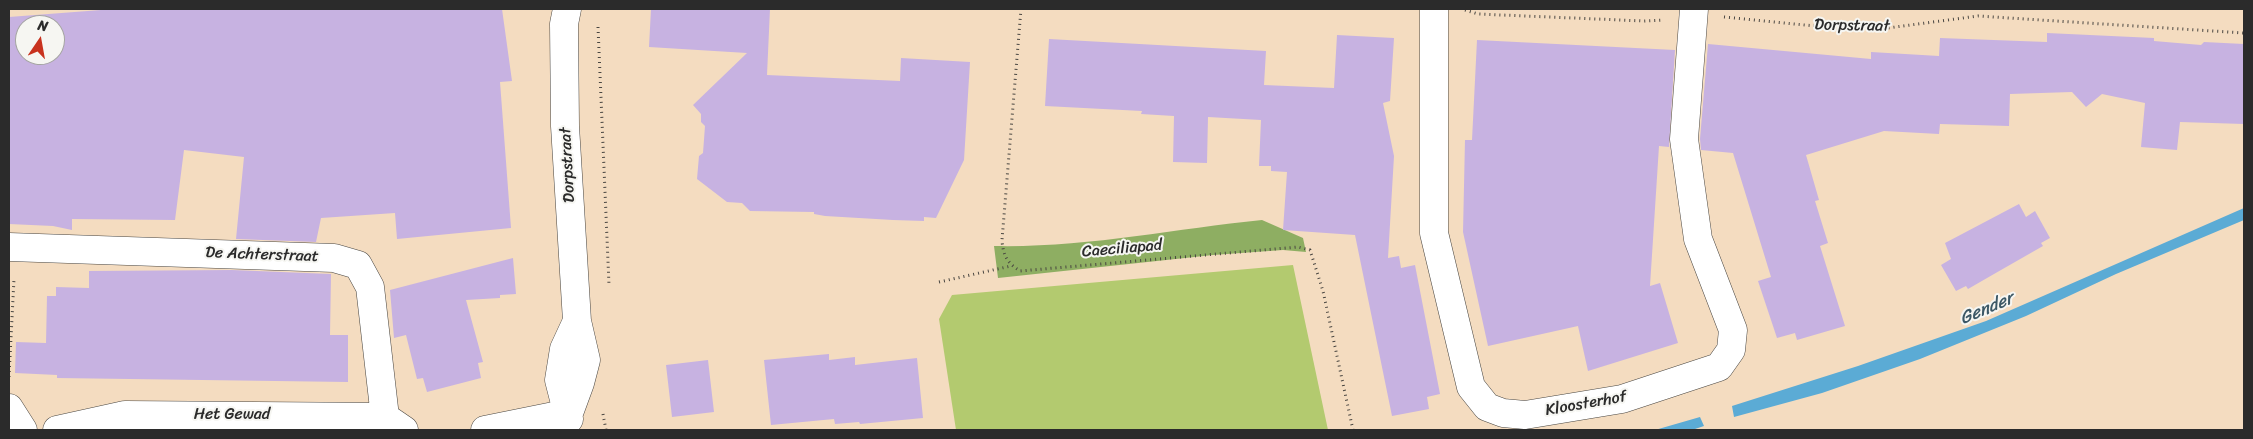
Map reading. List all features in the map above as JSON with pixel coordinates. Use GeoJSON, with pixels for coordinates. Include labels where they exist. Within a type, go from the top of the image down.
{"type":"FeatureCollection","features":[{"type":"Feature","properties":{"kind":"street","name":"Dorpstraat"},"geometry":{"type":"LineString","coordinates":[[567,9],[564,24],[566,126],[577,321],[564,350],[559,380],[570,422]]}},
{"type":"Feature","properties":{"kind":"street","name":"Kloosterhof"},"geometry":{"type":"LineString","coordinates":[[1434,9],[1434,233],[1471,387],[1487,407],[1503,413],[1525,415],[1622,399],[1719,367],[1731,350],[1733,330],[1698,239],[1684,139],[1694,13]]}},
{"type":"Feature","properties":{"kind":"street","name":"De Achterstraat"},"geometry":{"type":"LineString","coordinates":[[12,247],[334,258],[358,265],[370,287],[394,423]]}},
{"type":"Feature","properties":{"kind":"street"},"geometry":{"type":"LineString","coordinates":[[9,408],[23,430]]}},
{"type":"Feature","properties":{"kind":"street","name":"Het Gewad"},"geometry":{"type":"LineString","coordinates":[[56,430],[125,415],[394,423]]}},
{"type":"Feature","properties":{"kind":"street"},"geometry":{"type":"LineString","coordinates":[[485,430],[570,422]]}},
{"type":"Feature","properties":{"kind":"path"},"geometry":{"type":"LineString","coordinates":[[939,282],[1011,266],[1003,254],[1002,240],[1021,9]]}},
{"type":"Feature","properties":{"kind":"path","name":"Dorpstraat"},"geometry":{"type":"LineString","coordinates":[[1459,9],[1478,14],[1644,21],[1694,13],[1815,26],[1888,28],[1978,16],[2244,32]]}},
{"type":"Feature","properties":{"kind":"path"},"geometry":{"type":"LineString","coordinates":[[9,385],[12,247]]}},
{"type":"Feature","properties":{"kind":"path","name":"Caeciliapad"},"geometry":{"type":"LineString","coordinates":[[1011,266],[1020,271],[1298,247],[1310,250],[1323,291],[1353,430]]}},
{"type":"Feature","properties":{"kind":"green space"},"geometry":{"type":"Polygon","coordinates":[[[1262,220],[1303,238],[1306,252],[1283,250],[1213,255],[998,278],[994,246],[1028,246],[1095,241],[1262,220]]]}},
{"type":"Feature","properties":{"kind":"green space"},"geometry":{"type":"Polygon","coordinates":[[[1293,265],[1328,430],[956,430],[939,319],[952,295],[1293,265]]]}},
{"type":"Feature","properties":{"kind":"water"},"geometry":{"type":"Polygon","coordinates":[[[2244,208],[2244,220],[2116,274],[2026,316],[1920,359],[1822,393],[1734,417],[1732,406],[1858,366],[1986,321],[2244,208]]]}},
{"type":"Feature","properties":{"kind":"water"},"geometry":{"type":"Polygon","coordinates":[[[1700,417],[1704,426],[1692,430],[1655,430],[1700,417]]]}},
{"type":"Feature","properties":{"kind":"building"},"geometry":{"type":"Polygon","coordinates":[[[114,9],[502,9],[512,81],[500,82],[511,228],[397,239],[395,213],[321,218],[316,242],[236,239],[244,157],[184,150],[175,220],[72,219],[72,230],[53,226],[9,224],[9,17],[15,17],[15,65],[65,65],[65,15],[35,15],[114,9]]]}},
{"type":"Feature","properties":{"kind":"building"},"geometry":{"type":"Polygon","coordinates":[[[651,9],[770,9],[767,75],[900,81],[901,58],[970,62],[964,160],[936,218],[924,217],[924,221],[893,220],[825,216],[814,214],[814,212],[750,211],[742,203],[727,202],[697,179],[699,156],[703,153],[705,126],[701,122],[701,114],[693,105],[747,53],[649,47],[651,9]]]}},
{"type":"Feature","properties":{"kind":"building"},"geometry":{"type":"Polygon","coordinates":[[[2047,33],[2154,38],[2154,41],[2201,45],[2204,42],[2244,44],[2244,124],[2180,122],[2177,150],[2141,147],[2145,103],[2102,94],[2086,107],[2072,92],[2010,94],[2009,126],[1940,124],[1939,134],[1884,131],[1806,155],[1819,200],[1815,201],[1828,243],[1820,246],[1845,326],[1797,340],[1795,333],[1777,338],[1758,281],[1771,277],[1733,153],[1701,150],[1700,139],[1708,44],[1871,59],[1871,52],[1939,56],[1940,38],[2047,42],[2047,33]]]}},
{"type":"Feature","properties":{"kind":"building"},"geometry":{"type":"Polygon","coordinates":[[[1337,35],[1394,38],[1390,101],[1383,103],[1394,156],[1388,258],[1399,256],[1401,268],[1415,265],[1440,394],[1427,397],[1429,409],[1392,416],[1355,235],[1283,230],[1287,172],[1271,171],[1271,166],[1259,166],[1261,120],[1208,117],[1207,163],[1173,162],[1174,116],[1141,114],[1142,111],[1045,106],[1049,39],[1266,51],[1264,85],[1334,88],[1337,35]]]}},
{"type":"Feature","properties":{"kind":"building"},"geometry":{"type":"Polygon","coordinates":[[[1477,40],[1675,50],[1669,147],[1659,146],[1650,286],[1660,283],[1678,343],[1588,371],[1578,326],[1488,346],[1463,232],[1465,140],[1472,140],[1477,40]]]}},
{"type":"Feature","properties":{"kind":"building"},"geometry":{"type":"Polygon","coordinates":[[[2019,204],[2026,217],[2035,211],[2050,238],[2041,243],[2043,246],[1968,289],[1966,286],[1956,291],[1941,265],[1951,259],[1945,243],[2019,204]]]}},
{"type":"Feature","properties":{"kind":"building"},"geometry":{"type":"Polygon","coordinates":[[[513,258],[516,294],[500,295],[500,298],[466,300],[483,362],[478,363],[481,378],[427,392],[423,378],[417,379],[406,335],[394,338],[390,290],[513,258]]]}},
{"type":"Feature","properties":{"kind":"building"},"geometry":{"type":"Polygon","coordinates":[[[232,270],[331,274],[330,335],[348,335],[348,382],[57,378],[57,375],[15,373],[16,342],[46,343],[47,296],[56,296],[56,287],[89,288],[89,271],[232,270]]]}},
{"type":"Feature","properties":{"kind":"building"},"geometry":{"type":"Polygon","coordinates":[[[829,354],[829,360],[855,357],[855,365],[917,358],[923,418],[860,424],[859,422],[835,424],[834,419],[771,425],[764,360],[829,354]]]}},
{"type":"Feature","properties":{"kind":"building"},"geometry":{"type":"Polygon","coordinates":[[[708,360],[714,412],[672,417],[666,365],[708,360]]]}},
{"type":"Feature","properties":{"kind":"water label","name":"Gender"},"geometry":{"type":"Point","coordinates":[1987,309]}}]}
